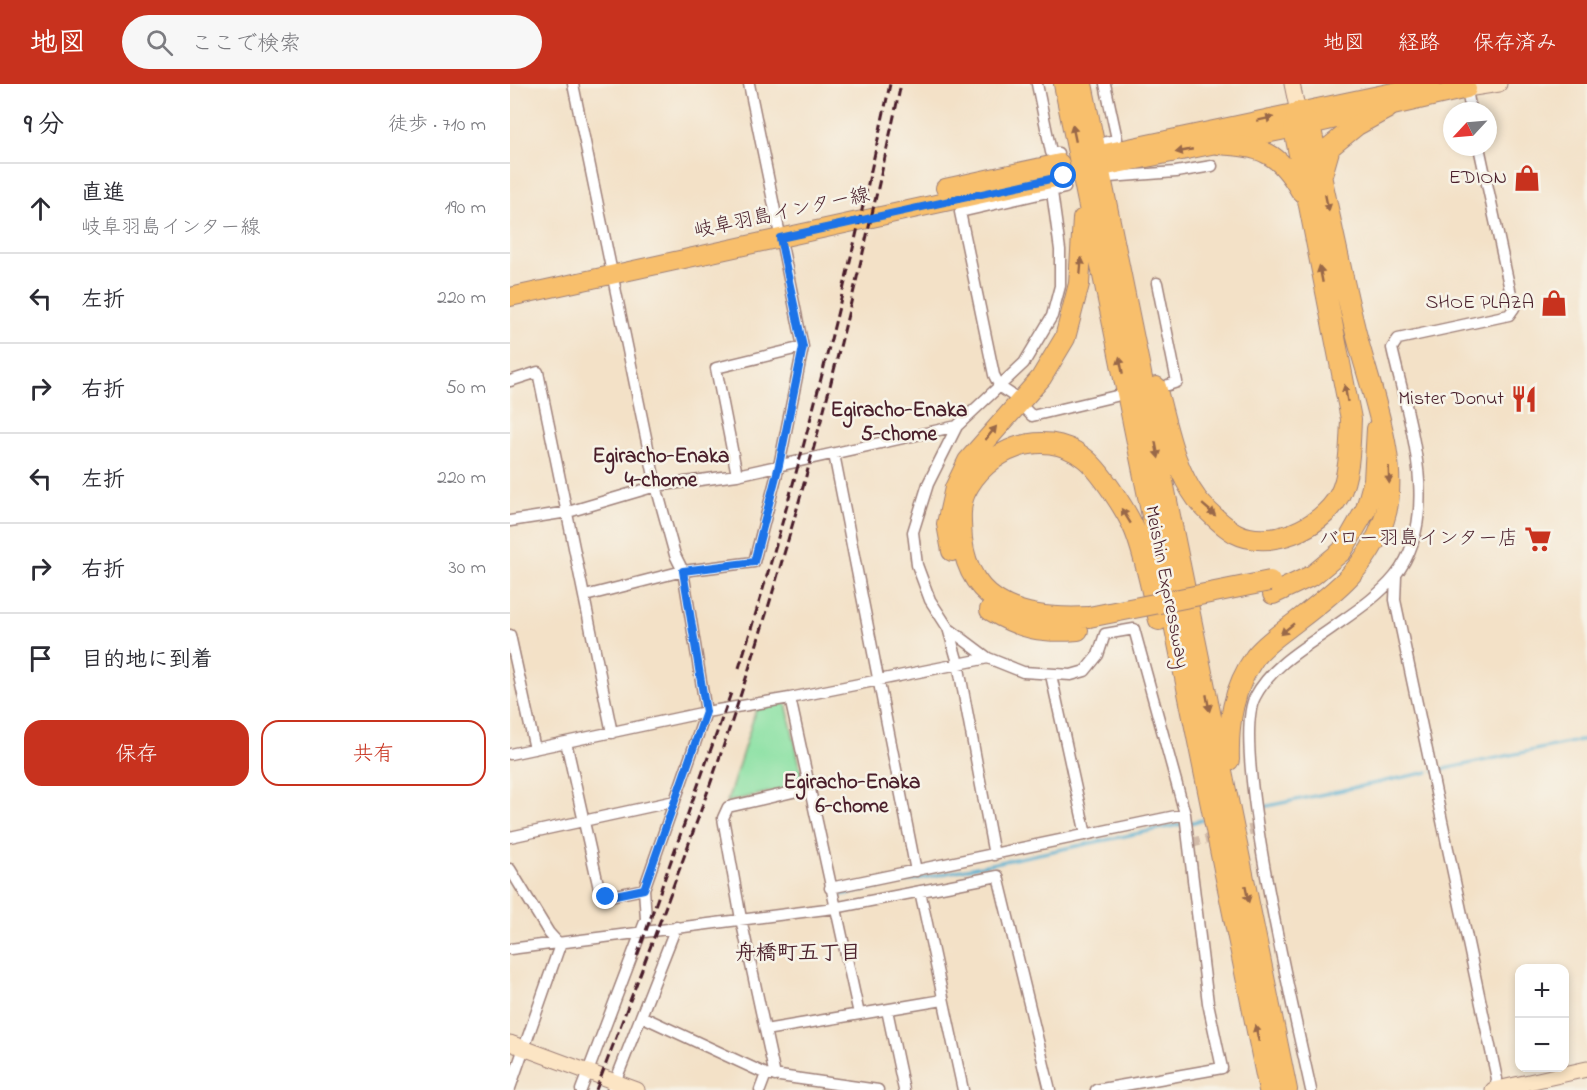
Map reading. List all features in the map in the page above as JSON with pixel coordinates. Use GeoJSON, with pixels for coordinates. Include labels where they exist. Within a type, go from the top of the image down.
{"type":"FeatureCollection","features":[{"type":"Feature","properties":{"kind":"highway","name":"Meishin Expressway"},"geometry":{"type":"LineString","coordinates":[[1064,84],[1269,1090]]}},
{"type":"Feature","properties":{"kind":"highway","name":"Meishin Expressway"},"geometry":{"type":"LineString","coordinates":[[1082,84],[1105,164],[1230,814],[1287,1090]]}},
{"type":"Feature","properties":{"kind":"highway"},"geometry":{"type":"LineString","coordinates":[[1322,178],[1330,147],[1357,125],[1388,108]]}},
{"type":"Feature","properties":{"kind":"highway"},"geometry":{"type":"LineString","coordinates":[[1230,814],[1228,729],[1238,687],[1256,655],[1341,587],[1356,570],[1377,538],[1385,518],[1390,482],[1387,447],[1354,326],[1322,178],[1301,122]]}},
{"type":"Feature","properties":{"kind":"highway"},"geometry":{"type":"LineString","coordinates":[[1271,587],[1328,550],[1358,498],[1363,459],[1351,419],[1308,204],[1301,122]]}},
{"type":"Feature","properties":{"kind":"highway"},"geometry":{"type":"LineString","coordinates":[[1218,144],[1268,153],[1287,168],[1308,204]]}},
{"type":"Feature","properties":{"kind":"highway"},"geometry":{"type":"LineString","coordinates":[[1105,164],[1176,462],[1198,500],[1235,533],[1269,540],[1299,531],[1319,519],[1339,496],[1349,454],[1351,419]]}},
{"type":"Feature","properties":{"kind":"highway"},"geometry":{"type":"LineString","coordinates":[[1081,166],[1083,236],[1079,284],[1065,338],[1041,378],[968,461],[955,488],[947,524],[954,559],[961,577],[971,592],[989,609],[1012,623],[1047,633],[1271,587],[1313,575],[1342,550],[1366,509],[1374,480],[1378,418]]}},
{"type":"Feature","properties":{"kind":"highway"},"geometry":{"type":"LineString","coordinates":[[1091,623],[1031,616],[999,603],[972,572],[963,549],[961,528],[963,502],[976,476],[998,454],[1024,444],[1051,443],[1066,447],[1084,457],[1099,473],[1135,531],[1216,834]]}},
{"type":"Feature","properties":{"kind":"main road"},"geometry":{"type":"LineString","coordinates":[[1105,164],[1218,144],[1431,84]]}},
{"type":"Feature","properties":{"kind":"main road"},"geometry":{"type":"LineString","coordinates":[[1105,164],[1301,122],[1388,108],[1467,87]]}},
{"type":"Feature","properties":{"kind":"main road","name":"岐阜羽島インター線"},"geometry":{"type":"LineString","coordinates":[[779,232],[966,204],[1062,170]]}},
{"type":"Feature","properties":{"kind":"main road","name":"岐阜羽島インター線"},"geometry":{"type":"LineString","coordinates":[[510,284],[611,268],[1062,170]]}},
{"type":"Feature","properties":{"kind":"main road","name":"岐阜羽島インター線"},"geometry":{"type":"LineString","coordinates":[[510,297],[611,268]]}},
{"type":"Feature","properties":{"kind":"street"},"geometry":{"type":"LineString","coordinates":[[573,84],[656,486],[675,555],[683,571],[706,712],[644,889],[646,919],[581,1090]]}},
{"type":"Feature","properties":{"kind":"street"},"geometry":{"type":"LineString","coordinates":[[585,596],[683,571],[754,562],[779,465],[803,347],[749,84]]}},
{"type":"Feature","properties":{"kind":"street"},"geometry":{"type":"LineString","coordinates":[[994,855],[958,663],[948,628],[930,600],[917,565],[913,531],[928,484],[957,426],[1024,363],[1052,316],[1059,286],[1060,250],[1052,192],[1062,170],[1051,152],[1036,84]]}},
{"type":"Feature","properties":{"kind":"street"},"geometry":{"type":"LineString","coordinates":[[1105,84],[1117,139],[1105,164],[1176,172],[1212,166]]}},
{"type":"Feature","properties":{"kind":"street"},"geometry":{"type":"LineString","coordinates":[[1292,84],[1301,122]]}},
{"type":"Feature","properties":{"kind":"street"},"geometry":{"type":"LineString","coordinates":[[1470,102],[1467,87],[1499,84]]}},
{"type":"Feature","properties":{"kind":"street"},"geometry":{"type":"LineString","coordinates":[[1311,1090],[1256,810],[1249,728],[1254,698],[1283,663],[1376,595],[1396,576],[1409,550],[1420,493],[1419,460],[1392,348],[1394,342],[1398,339],[1509,315],[1514,308],[1481,156]]}},
{"type":"Feature","properties":{"kind":"street"},"geometry":{"type":"LineString","coordinates":[[1015,397],[1000,387],[994,375],[960,212],[966,204],[1052,192]]}},
{"type":"Feature","properties":{"kind":"street"},"geometry":{"type":"LineString","coordinates":[[1157,283],[1177,382],[1168,385]]}},
{"type":"Feature","properties":{"kind":"street"},"geometry":{"type":"LineString","coordinates":[[737,475],[716,368],[803,347]]}},
{"type":"Feature","properties":{"kind":"street"},"geometry":{"type":"LineString","coordinates":[[510,381],[538,372],[612,733]]}},
{"type":"Feature","properties":{"kind":"street"},"geometry":{"type":"LineString","coordinates":[[1026,410],[1032,416],[1116,396]]}},
{"type":"Feature","properties":{"kind":"street"},"geometry":{"type":"LineString","coordinates":[[510,521],[568,512],[656,486],[737,475],[957,426]]}},
{"type":"Feature","properties":{"kind":"street"},"geometry":{"type":"LineString","coordinates":[[834,454],[914,872],[963,1090]]}},
{"type":"Feature","properties":{"kind":"street"},"geometry":{"type":"LineString","coordinates":[[1396,576],[1395,600],[1497,1079],[1494,1090],[1587,1070]]}},
{"type":"Feature","properties":{"kind":"street"},"geometry":{"type":"LineString","coordinates":[[948,628],[988,658],[1023,672],[1051,675],[1085,671],[1098,655],[1105,634],[1134,628],[1188,830],[1208,1004],[1222,1068],[1135,1087],[1096,1090]]}},
{"type":"Feature","properties":{"kind":"street"},"geometry":{"type":"LineString","coordinates":[[510,635],[535,749]]}},
{"type":"Feature","properties":{"kind":"street"},"geometry":{"type":"LineString","coordinates":[[510,754],[706,712],[790,699],[988,658]]}},
{"type":"Feature","properties":{"kind":"street"},"geometry":{"type":"LineString","coordinates":[[1051,675],[1086,835]]}},
{"type":"Feature","properties":{"kind":"street"},"geometry":{"type":"LineString","coordinates":[[790,699],[859,1014]]}},
{"type":"Feature","properties":{"kind":"street"},"geometry":{"type":"LineString","coordinates":[[566,742],[600,893],[606,897],[644,889]]}},
{"type":"Feature","properties":{"kind":"street"},"geometry":{"type":"LineString","coordinates":[[760,1090],[770,1075],[765,1030],[741,919],[723,818],[728,807],[810,788]]}},
{"type":"Feature","properties":{"kind":"street"},"geometry":{"type":"LineString","coordinates":[[510,837],[675,801]]}},
{"type":"Feature","properties":{"kind":"street"},"geometry":{"type":"LineString","coordinates":[[830,888],[1185,816]]}},
{"type":"Feature","properties":{"kind":"street"},"geometry":{"type":"LineString","coordinates":[[510,869],[549,933],[560,945]]}},
{"type":"Feature","properties":{"kind":"street"},"geometry":{"type":"LineString","coordinates":[[510,949],[560,945],[676,927],[834,908],[998,876],[1050,1090]]}},
{"type":"Feature","properties":{"kind":"street"},"geometry":{"type":"LineString","coordinates":[[613,1086],[676,927]]}},
{"type":"Feature","properties":{"kind":"street"},"geometry":{"type":"LineString","coordinates":[[510,1088],[560,945]]}},
{"type":"Feature","properties":{"kind":"street"},"geometry":{"type":"LineString","coordinates":[[765,1030],[943,1000]]}},
{"type":"Feature","properties":{"kind":"street"},"geometry":{"type":"LineString","coordinates":[[887,1010],[904,1090]]}},
{"type":"Feature","properties":{"kind":"street"},"geometry":{"type":"LineString","coordinates":[[641,1016],[770,1075],[878,1090]]}},
{"type":"Feature","properties":{"kind":"street"},"geometry":{"type":"LineString","coordinates":[[510,1043],[587,1073],[613,1086],[637,1090]]}},
{"type":"Feature","properties":{"kind":"green space"},"geometry":{"type":"Polygon","coordinates":[[[786,703],[804,784],[727,802],[756,710],[786,703]]]}},
{"type":"Feature","properties":{"kind":"waterway"},"geometry":{"type":"LineString","coordinates":[[1434,771],[1587,739]]}},
{"type":"Feature","properties":{"kind":"waterway"},"geometry":{"type":"LineString","coordinates":[[1258,808],[1428,772]]}},
{"type":"Feature","properties":{"kind":"waterway"},"geometry":{"type":"LineString","coordinates":[[1189,823],[1202,820]]}},
{"type":"Feature","properties":{"kind":"waterway"},"geometry":{"type":"LineString","coordinates":[[841,895],[1183,824]]}},
{"type":"Feature","properties":{"kind":"tunnel"},"geometry":{"type":"LineString","coordinates":[[1190,843],[1259,828]]}},
{"type":"Feature","properties":{"kind":"railway"},"geometry":{"type":"LineString","coordinates":[[739,668],[782,523],[821,378],[890,84]]}},
{"type":"Feature","properties":{"kind":"railway"},"geometry":{"type":"LineString","coordinates":[[596,1090],[733,718],[782,561],[846,323],[901,84]]}},
{"type":"Feature","properties":{"kind":"railway"},"geometry":{"type":"LineString","coordinates":[[637,956],[731,693]]}},
{"type":"Feature","properties":{"kind":"place","name":"EDION"},"geometry":{"type":"Point","coordinates":[1527,178]}},
{"type":"Feature","properties":{"kind":"place","name":"SHOE PLAZA"},"geometry":{"type":"Point","coordinates":[1554,303]}},
{"type":"Feature","properties":{"kind":"place","name":"Mister Donut"},"geometry":{"type":"Point","coordinates":[1524,399]}},
{"type":"Feature","properties":{"kind":"place","name":"バロー羽島インター店"},"geometry":{"type":"Point","coordinates":[1538,539]}},
{"type":"Feature","properties":{"kind":"district","name":"Egiracho-Enaka 5-chome"},"geometry":{"type":"Point","coordinates":[899,423]}},
{"type":"Feature","properties":{"kind":"district","name":"Egiracho-Enaka 4-chome"},"geometry":{"type":"Point","coordinates":[661,469]}},
{"type":"Feature","properties":{"kind":"district","name":"Egiracho-Enaka 6-chome"},"geometry":{"type":"Point","coordinates":[852,795]}},
{"type":"Feature","properties":{"kind":"district","name":"舟橋町五丁目"},"geometry":{"type":"Point","coordinates":[798,954]}},
{"type":"Feature","properties":{"kind":"route"},"geometry":{"type":"LineString","coordinates":[[606,897],[644,889],[706,712],[683,571],[754,562],[779,465],[803,347],[780,238],[1064,176]]}}]}
